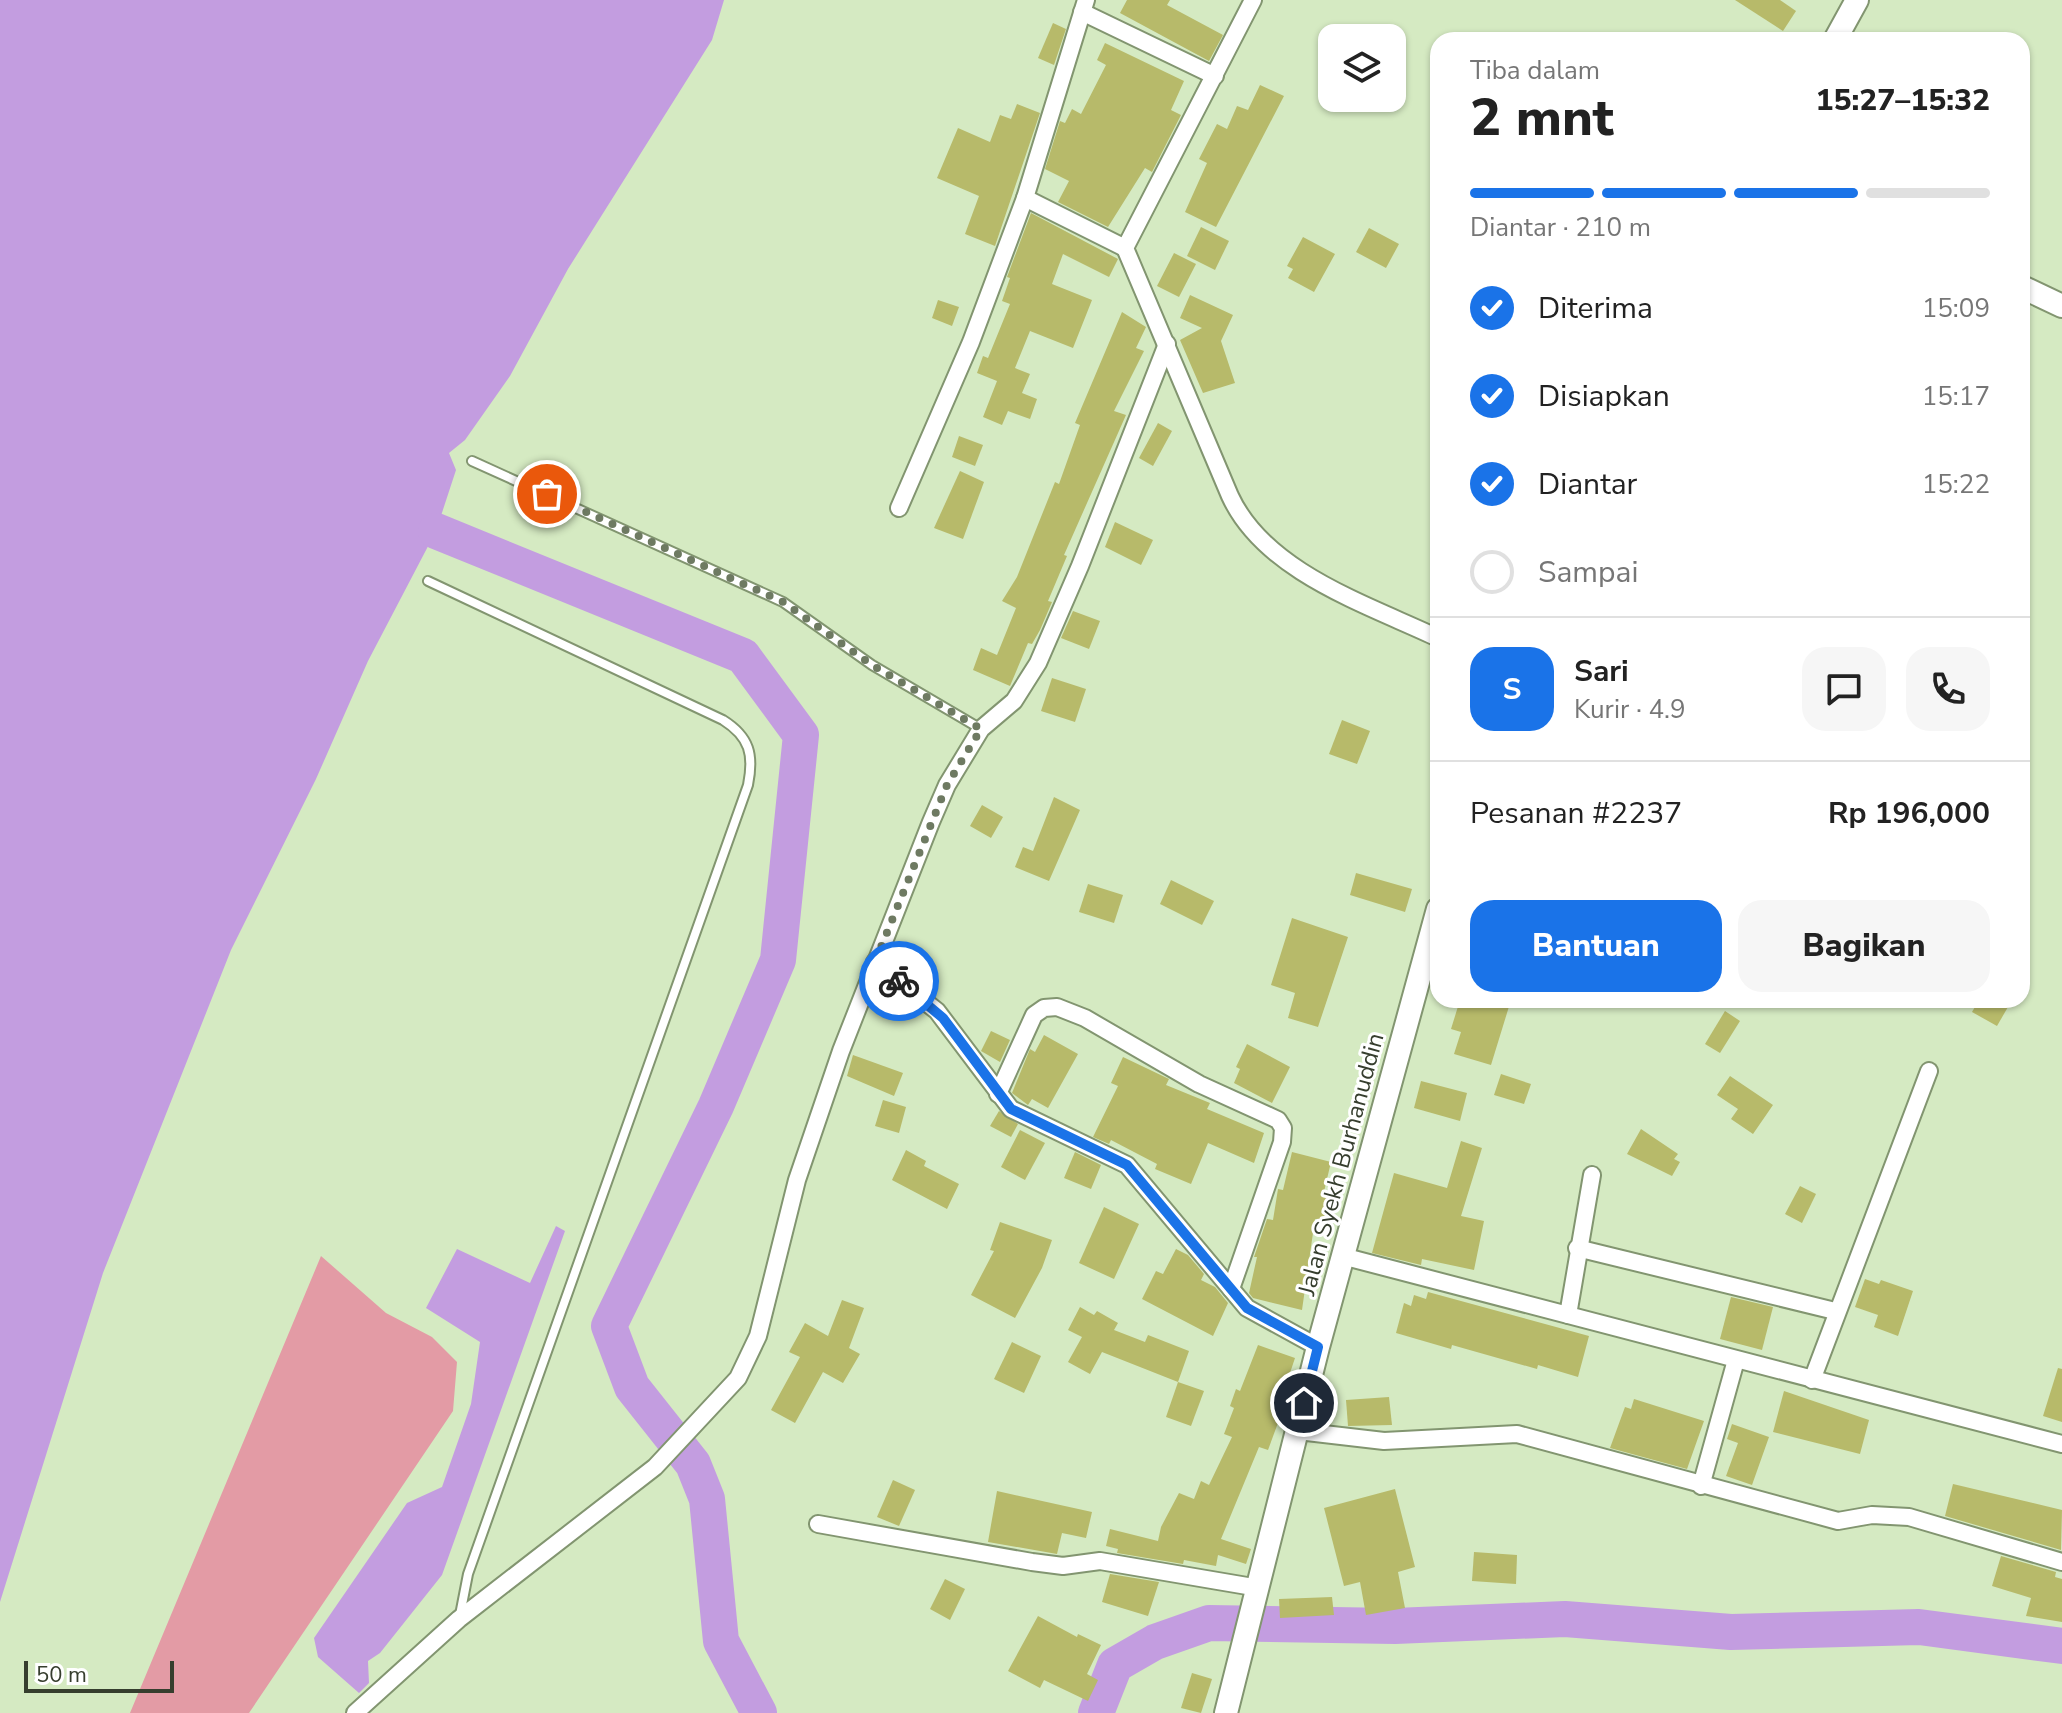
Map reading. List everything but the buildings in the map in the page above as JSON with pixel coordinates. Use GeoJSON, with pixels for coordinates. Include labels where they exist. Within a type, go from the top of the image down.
{"type":"FeatureCollection","features":[{"type":"Feature","properties":{"kind":"main road"},"geometry":{"type":"LineString","coordinates":[[1839,32],[1857,0]]}},
{"type":"Feature","properties":{"kind":"main road"},"geometry":{"type":"LineString","coordinates":[[2030,291],[2062,306]]}},
{"type":"Feature","properties":{"kind":"main road","name":"Jalan Syekh Burhanuddin"},"geometry":{"type":"LineString","coordinates":[[1226,1713],[1318,1347],[1430,938]]}},
{"type":"Feature","properties":{"kind":"street"},"geometry":{"type":"LineString","coordinates":[[1125,248],[1253,0]]}},
{"type":"Feature","properties":{"kind":"street"},"geometry":{"type":"LineString","coordinates":[[899,508],[971,342],[1025,198],[1084,6],[1215,76]]}},
{"type":"Feature","properties":{"kind":"street"},"geometry":{"type":"LineString","coordinates":[[1025,198],[1125,248],[1230,496],[1251,531],[1291,566],[1430,634]]}},
{"type":"Feature","properties":{"kind":"street"},"geometry":{"type":"LineString","coordinates":[[355,1713],[459,1619],[655,1467],[738,1378],[758,1336],[797,1180],[875,962],[947,785],[981,729],[1014,701],[1038,663],[1080,566],[1167,344]]}},
{"type":"Feature","properties":{"kind":"street"},"geometry":{"type":"LineString","coordinates":[[875,962],[937,1011],[998,1094],[1021,1114],[1127,1165],[1231,1289],[1260,1318],[1318,1347]]}},
{"type":"Feature","properties":{"kind":"street"},"geometry":{"type":"LineString","coordinates":[[998,1094],[1034,1015],[1044,1008],[1057,1007],[1085,1018],[1199,1084],[1278,1120],[1283,1128],[1282,1142],[1231,1289]]}},
{"type":"Feature","properties":{"kind":"street"},"geometry":{"type":"LineString","coordinates":[[1812,1380],[1835,1311],[1929,1071]]}},
{"type":"Feature","properties":{"kind":"street"},"geometry":{"type":"LineString","coordinates":[[1568,1315],[1577,1248],[1592,1175]]}},
{"type":"Feature","properties":{"kind":"street"},"geometry":{"type":"LineString","coordinates":[[1577,1248],[1835,1311]]}},
{"type":"Feature","properties":{"kind":"street"},"geometry":{"type":"LineString","coordinates":[[1342,1256],[2062,1444]]}},
{"type":"Feature","properties":{"kind":"street"},"geometry":{"type":"LineString","coordinates":[[1701,1486],[1736,1360]]}},
{"type":"Feature","properties":{"kind":"street"},"geometry":{"type":"LineString","coordinates":[[1298,1431],[1384,1441],[1517,1434],[1838,1521],[1872,1515],[1909,1517],[2062,1562]]}},
{"type":"Feature","properties":{"kind":"street"},"geometry":{"type":"LineString","coordinates":[[818,1524],[1032,1562],[1063,1566],[1100,1561],[1259,1588]]}},
{"type":"Feature","properties":{"kind":"lane"},"geometry":{"type":"LineString","coordinates":[[472,461],[783,602],[883,672],[981,729]]}},
{"type":"Feature","properties":{"kind":"lane"},"geometry":{"type":"LineString","coordinates":[[428,581],[723,720],[743,736],[752,764],[748,785],[683,978],[468,1574],[459,1619]]}},
{"type":"Feature","properties":{"kind":"shaded area"},"geometry":{"type":"Polygon","coordinates":[[[0,0],[724,0],[712,40],[568,269],[510,376],[465,440],[449,453],[456,470],[436,531],[368,661],[316,779],[231,950],[103,1273],[0,1602],[0,0]]]}},
{"type":"Feature","properties":{"kind":"shaded area"},"geometry":{"type":"Polygon","coordinates":[[[556,1226],[565,1231],[442,1575],[380,1653],[368,1661],[369,1683],[359,1693],[318,1657],[314,1638],[407,1503],[442,1487],[471,1404],[480,1342],[426,1308],[457,1249],[530,1283],[556,1226]]]}},
{"type":"Feature","properties":{"kind":"shaded area"},"geometry":{"type":"Polygon","coordinates":[[[321,1256],[386,1313],[432,1337],[457,1362],[453,1411],[249,1713],[130,1713],[321,1256]]]}},
{"type":"Feature","properties":{"kind":"waterway"},"geometry":{"type":"LineString","coordinates":[[436,531],[743,656],[801,735],[778,960],[716,1106],[609,1326],[632,1387],[693,1464],[707,1499],[721,1641],[759,1713]]}},
{"type":"Feature","properties":{"kind":"waterway"},"geometry":{"type":"LineString","coordinates":[[1096,1713],[1115,1665],[1155,1642],[1209,1623],[1395,1626],[1565,1619],[1731,1632],[1919,1627],[2062,1646]]}},
{"type":"Feature","properties":{"kind":"way so far"},"geometry":{"type":"LineString","coordinates":[[547,494],[783,602],[872,665],[981,729],[947,785],[875,962],[899,981]]}},
{"type":"Feature","properties":{"kind":"route"},"geometry":{"type":"LineString","coordinates":[[899,981],[943,1018],[1011,1109],[1127,1165],[1247,1308],[1260,1318],[1318,1347],[1304,1403]]}}]}
